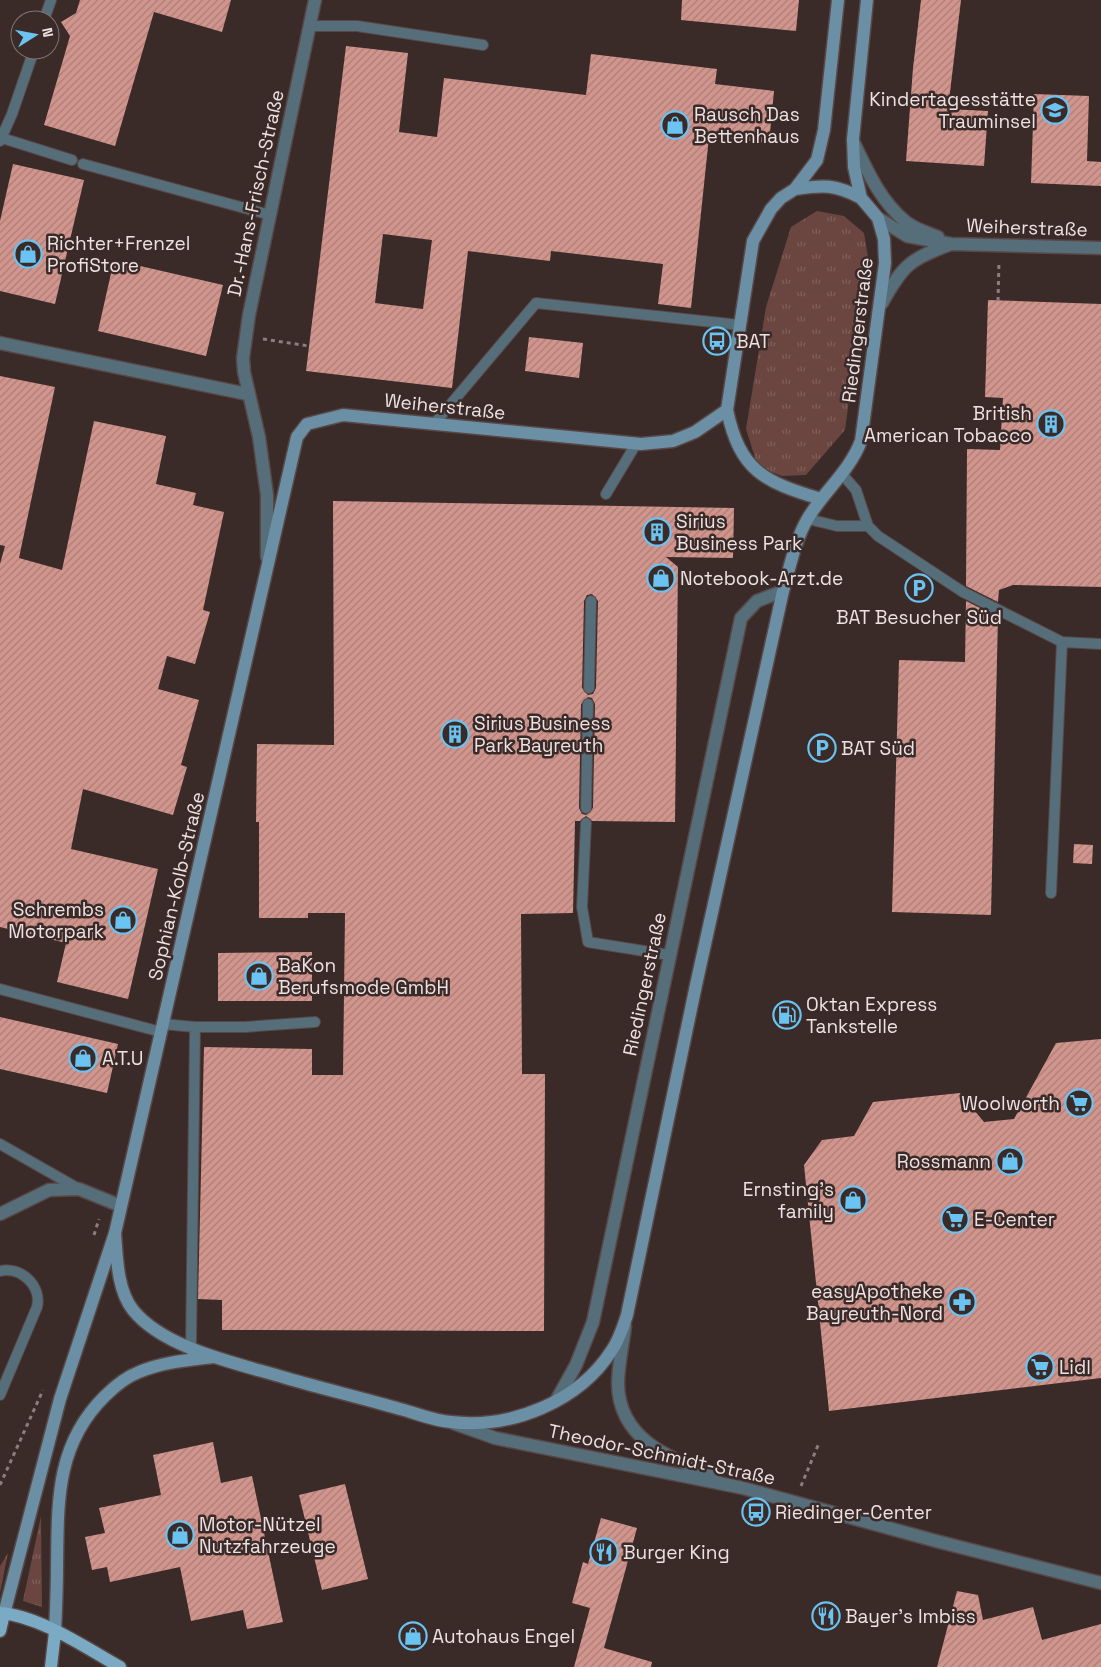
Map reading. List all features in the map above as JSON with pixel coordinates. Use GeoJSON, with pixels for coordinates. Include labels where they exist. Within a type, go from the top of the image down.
{"type":"FeatureCollection","features":[{"type":"Feature","properties":{"kind":"main road"},"geometry":{"type":"LineString","coordinates":[[821,499],[767,480],[756,471],[747,462],[732,435],[727,410],[753,241],[771,209],[781,198],[795,189],[817,160],[824,130],[838,0]]}},
{"type":"Feature","properties":{"kind":"main road","name":"Riedingerstraße"},"geometry":{"type":"LineString","coordinates":[[450,1422],[492,1422],[541,1409],[556,1402],[595,1372],[613,1350],[626,1315],[696,985],[784,591],[798,538],[808,518],[821,499],[854,460],[861,441],[882,303],[886,263],[884,240],[878,218],[861,198],[854,167],[852,139],[867,0]]}},
{"type":"Feature","properties":{"kind":"main road"},"geometry":{"type":"LineString","coordinates":[[795,189],[823,185],[842,188],[861,198]]}},
{"type":"Feature","properties":{"kind":"main road","name":"Weiherstraße"},"geometry":{"type":"LineString","coordinates":[[267,574],[297,438],[307,424],[343,415],[636,444],[673,441],[695,432],[727,410]]}},
{"type":"Feature","properties":{"kind":"main road","name":"Sophian-Kolb-Straße"},"geometry":{"type":"LineString","coordinates":[[115,1233],[267,574]]}},
{"type":"Feature","properties":{"kind":"main road"},"geometry":{"type":"LineString","coordinates":[[0,1631],[2,1614],[60,1400],[115,1233]]}},
{"type":"Feature","properties":{"kind":"main road","name":"Theodor-Schmidt-Straße"},"geometry":{"type":"LineString","coordinates":[[115,1233],[122,1284],[132,1309],[152,1327],[191,1347],[216,1357],[450,1422]]}},
{"type":"Feature","properties":{"kind":"main road"},"geometry":{"type":"LineString","coordinates":[[51,1667],[55,1632],[57,1502],[62,1472],[77,1435],[95,1406],[114,1387],[136,1373],[164,1363],[216,1357]]}},
{"type":"Feature","properties":{"kind":"main road"},"geometry":{"type":"LineString","coordinates":[[2,1614],[55,1632],[120,1667]]}},
{"type":"Feature","properties":{"kind":"street","name":"Dr.-Hans-Frisch-Straße"},"geometry":{"type":"LineString","coordinates":[[247,394],[243,358],[245,336],[316,0]]}},
{"type":"Feature","properties":{"kind":"street"},"geometry":{"type":"LineString","coordinates":[[852,139],[871,179],[887,202],[907,222],[951,244]]}},
{"type":"Feature","properties":{"kind":"street"},"geometry":{"type":"LineString","coordinates":[[878,218],[907,236],[951,244]]}},
{"type":"Feature","properties":{"kind":"street"},"geometry":{"type":"LineString","coordinates":[[882,303],[897,276],[907,264],[925,254],[951,244]]}},
{"type":"Feature","properties":{"kind":"street","name":"Weiherstraße"},"geometry":{"type":"LineString","coordinates":[[951,244],[1101,248]]}},
{"type":"Feature","properties":{"kind":"street"},"geometry":{"type":"LineString","coordinates":[[0,343],[247,394],[258,437],[266,495],[267,574]]}},
{"type":"Feature","properties":{"kind":"street","name":"Riedingerstraße"},"geometry":{"type":"LineString","coordinates":[[556,1402],[576,1365],[593,1322],[741,618],[757,601],[784,591]]}},
{"type":"Feature","properties":{"kind":"street"},"geometry":{"type":"LineString","coordinates":[[0,1214],[49,1190],[80,1189],[121,1206]]}},
{"type":"Feature","properties":{"kind":"street"},"geometry":{"type":"LineString","coordinates":[[626,1315],[618,1385],[621,1406],[632,1426],[645,1442],[664,1456],[744,1488]]}},
{"type":"Feature","properties":{"kind":"street","name":"Theodor-Schmidt-Straße"},"geometry":{"type":"LineString","coordinates":[[450,1422],[495,1438],[744,1488],[1101,1583]]}},
{"type":"Feature","properties":{"kind":"lane"},"geometry":{"type":"LineString","coordinates":[[310,26],[357,26],[483,45]]}},
{"type":"Feature","properties":{"kind":"lane"},"geometry":{"type":"LineString","coordinates":[[30,60],[1,139],[72,160]]}},
{"type":"Feature","properties":{"kind":"lane"},"geometry":{"type":"LineString","coordinates":[[83,164],[270,215]]}},
{"type":"Feature","properties":{"kind":"lane"},"geometry":{"type":"LineString","coordinates":[[434,424],[536,303],[740,325]]}},
{"type":"Feature","properties":{"kind":"lane"},"geometry":{"type":"LineString","coordinates":[[606,494],[636,444]]}},
{"type":"Feature","properties":{"kind":"lane"},"geometry":{"type":"LineString","coordinates":[[842,474],[856,490],[868,526]]}},
{"type":"Feature","properties":{"kind":"lane"},"geometry":{"type":"LineString","coordinates":[[808,518],[837,526],[868,526],[963,592],[1062,642],[1101,644]]}},
{"type":"Feature","properties":{"kind":"lane"},"geometry":{"type":"LineString","coordinates":[[589,688],[591,601]]}},
{"type":"Feature","properties":{"kind":"lane"},"geometry":{"type":"LineString","coordinates":[[1051,893],[1062,642]]}},
{"type":"Feature","properties":{"kind":"lane"},"geometry":{"type":"LineString","coordinates":[[586,808],[588,704]]}},
{"type":"Feature","properties":{"kind":"lane"},"geometry":{"type":"LineString","coordinates":[[586,823],[582,907],[588,942],[669,954]]}},
{"type":"Feature","properties":{"kind":"lane"},"geometry":{"type":"LineString","coordinates":[[0,989],[162,1028],[245,1027],[315,1022]]}},
{"type":"Feature","properties":{"kind":"lane"},"geometry":{"type":"LineString","coordinates":[[191,1347],[195,1027]]}},
{"type":"Feature","properties":{"kind":"lane"},"geometry":{"type":"LineString","coordinates":[[0,1144],[80,1189]]}},
{"type":"Feature","properties":{"kind":"lane"},"geometry":{"type":"LineString","coordinates":[[0,1271],[11,1270],[21,1272],[34,1286],[38,1298],[37,1308],[0,1395]]}},
{"type":"Feature","properties":{"kind":"path"},"geometry":{"type":"LineString","coordinates":[[998,301],[1000,245]]}},
{"type":"Feature","properties":{"kind":"path"},"geometry":{"type":"LineString","coordinates":[[245,336],[309,346]]}},
{"type":"Feature","properties":{"kind":"path"},"geometry":{"type":"LineString","coordinates":[[0,1485],[44,1388]]}},
{"type":"Feature","properties":{"kind":"path"},"geometry":{"type":"LineString","coordinates":[[794,1502],[819,1443]]}},
{"type":"Feature","properties":{"kind":"green space"},"geometry":{"type":"Polygon","coordinates":[[[817,211],[844,216],[864,233],[868,257],[845,430],[806,475],[782,476],[758,467],[746,429],[766,307],[791,227],[817,211]]]}},
{"type":"Feature","properties":{"kind":"green space"},"geometry":{"type":"Polygon","coordinates":[[[41,1516],[42,1607],[23,1601],[41,1516]]]}},
{"type":"Feature","properties":{"kind":"green space"},"geometry":{"type":"Polygon","coordinates":[[[8,1553],[0,1593],[0,1566],[8,1553]]]}},
{"type":"Feature","properties":{"kind":"building"},"geometry":{"type":"Polygon","coordinates":[[[80,0],[231,0],[222,32],[154,12],[115,146],[44,125],[70,36],[61,22],[76,13],[80,0]]]}},
{"type":"Feature","properties":{"kind":"building"},"geometry":{"type":"Polygon","coordinates":[[[682,0],[799,0],[796,31],[681,20],[682,0]]]}},
{"type":"Feature","properties":{"kind":"building"},"geometry":{"type":"Polygon","coordinates":[[[921,0],[961,0],[948,109],[988,111],[984,166],[906,161],[913,68],[921,0]]]}},
{"type":"Feature","properties":{"kind":"building"},"geometry":{"type":"Polygon","coordinates":[[[346,46],[408,53],[399,132],[437,137],[444,78],[586,95],[591,54],[717,69],[715,84],[774,91],[769,143],[709,137],[691,308],[658,304],[663,264],[551,251],[550,261],[468,251],[452,388],[306,371],[346,46]],[[383,234],[375,303],[423,309],[432,240],[383,234]]]}},
{"type":"Feature","properties":{"kind":"building"},"geometry":{"type":"Polygon","coordinates":[[[1034,94],[1089,96],[1087,161],[1101,162],[1101,186],[1031,183],[1034,94]]]}},
{"type":"Feature","properties":{"kind":"building"},"geometry":{"type":"Polygon","coordinates":[[[13,164],[84,180],[55,304],[0,291],[0,221],[13,164]]]}},
{"type":"Feature","properties":{"kind":"building"},"geometry":{"type":"Polygon","coordinates":[[[114,260],[223,285],[206,356],[98,331],[114,260]]]}},
{"type":"Feature","properties":{"kind":"building","name":"British American Tobacco"},"geometry":{"type":"Polygon","coordinates":[[[988,300],[1101,304],[1101,587],[1013,585],[999,590],[998,602],[966,586],[967,449],[1000,450],[1003,398],[985,397],[988,300]]]}},
{"type":"Feature","properties":{"kind":"building"},"geometry":{"type":"Polygon","coordinates":[[[529,337],[583,343],[579,378],[525,371],[529,337]]]}},
{"type":"Feature","properties":{"kind":"building"},"geometry":{"type":"Polygon","coordinates":[[[0,376],[55,387],[19,558],[62,570],[94,421],[166,436],[156,484],[196,493],[193,505],[224,512],[203,610],[210,612],[195,664],[167,656],[158,689],[199,700],[181,765],[187,767],[173,815],[83,789],[71,849],[158,869],[128,999],[57,982],[66,943],[0,927],[0,564],[5,546],[0,545],[0,376]]]}},
{"type":"Feature","properties":{"kind":"building"},"geometry":{"type":"Polygon","coordinates":[[[333,501],[734,508],[733,558],[666,557],[678,567],[675,822],[592,821],[586,816],[580,821],[575,821],[573,913],[521,914],[522,1074],[545,1074],[544,1331],[222,1330],[222,1300],[198,1299],[204,1047],[312,1049],[312,1075],[343,1075],[345,913],[308,913],[308,918],[259,918],[259,822],[256,822],[257,744],[334,745],[333,501]],[[592,594],[587,595],[584,601],[582,688],[588,695],[593,694],[596,688],[598,601],[592,594]],[[588,697],[581,704],[579,808],[582,814],[586,815],[593,808],[595,704],[592,698],[588,697]]]}},
{"type":"Feature","properties":{"kind":"building"},"geometry":{"type":"Polygon","coordinates":[[[966,601],[998,617],[991,915],[892,912],[899,660],[965,662],[966,601]]]}},
{"type":"Feature","properties":{"kind":"building"},"geometry":{"type":"Polygon","coordinates":[[[1074,844],[1093,845],[1092,864],[1073,863],[1074,844]]]}},
{"type":"Feature","properties":{"kind":"building"},"geometry":{"type":"Polygon","coordinates":[[[312,952],[312,1001],[218,1001],[218,953],[312,952]]]}},
{"type":"Feature","properties":{"kind":"building"},"geometry":{"type":"Polygon","coordinates":[[[0,1017],[118,1044],[107,1093],[0,1069],[0,1017]]]}},
{"type":"Feature","properties":{"kind":"building","name":"E-Center"},"geometry":{"type":"Polygon","coordinates":[[[1101,1039],[1101,1378],[829,1411],[804,1165],[822,1140],[854,1136],[873,1102],[960,1093],[984,1122],[1014,1119],[1056,1043],[1101,1039]]]}},
{"type":"Feature","properties":{"kind":"building","name":"Motor-Nützel Nutzfahrzeuge"},"geometry":{"type":"Polygon","coordinates":[[[213,1442],[221,1483],[252,1476],[283,1622],[247,1629],[243,1610],[191,1621],[180,1567],[110,1582],[107,1567],[92,1570],[85,1537],[105,1533],[99,1508],[161,1495],[153,1455],[213,1442]]]}},
{"type":"Feature","properties":{"kind":"building"},"geometry":{"type":"Polygon","coordinates":[[[345,1484],[368,1579],[322,1590],[299,1495],[345,1484]]]}},
{"type":"Feature","properties":{"kind":"building"},"geometry":{"type":"Polygon","coordinates":[[[601,1518],[637,1528],[604,1648],[652,1662],[651,1667],[574,1667],[590,1608],[572,1603],[583,1562],[588,1564],[601,1518]]]}},
{"type":"Feature","properties":{"kind":"building"},"geometry":{"type":"Polygon","coordinates":[[[957,1591],[978,1595],[983,1620],[1033,1607],[1042,1640],[1101,1624],[1101,1667],[937,1667],[957,1591]]]}},
{"type":"Feature","properties":{"kind":"place","name":"Kindertagesstätte Trauminsel"},"geometry":{"type":"Point","coordinates":[1055,110]}},
{"type":"Feature","properties":{"kind":"place","name":"Rausch Das Bettenhaus"},"geometry":{"type":"Point","coordinates":[675,125]}},
{"type":"Feature","properties":{"kind":"place","name":"Richter+Frenzel ProfiStore"},"geometry":{"type":"Point","coordinates":[28,254]}},
{"type":"Feature","properties":{"kind":"place","name":"BAT"},"geometry":{"type":"Point","coordinates":[717,341]}},
{"type":"Feature","properties":{"kind":"place","name":"British American Tobacco"},"geometry":{"type":"Point","coordinates":[1051,424]}},
{"type":"Feature","properties":{"kind":"place","name":"Sirius Business Park"},"geometry":{"type":"Point","coordinates":[657,532]}},
{"type":"Feature","properties":{"kind":"place","name":"Notebook-Arzt.de"},"geometry":{"type":"Point","coordinates":[661,578]}},
{"type":"Feature","properties":{"kind":"place","name":"BAT Besucher Süd"},"geometry":{"type":"Point","coordinates":[919,588]}},
{"type":"Feature","properties":{"kind":"place","name":"Sirius Business Park Bayreuth"},"geometry":{"type":"Point","coordinates":[455,734]}},
{"type":"Feature","properties":{"kind":"place","name":"BAT Süd"},"geometry":{"type":"Point","coordinates":[822,748]}},
{"type":"Feature","properties":{"kind":"place","name":"Schrembs Motorpark"},"geometry":{"type":"Point","coordinates":[123,920]}},
{"type":"Feature","properties":{"kind":"place","name":"BaKon Berufsmode GmbH"},"geometry":{"type":"Point","coordinates":[259,976]}},
{"type":"Feature","properties":{"kind":"place","name":"Oktan Express Tankstelle"},"geometry":{"type":"Point","coordinates":[787,1015]}},
{"type":"Feature","properties":{"kind":"place","name":"A.T.U"},"geometry":{"type":"Point","coordinates":[83,1058]}},
{"type":"Feature","properties":{"kind":"place","name":"Woolworth"},"geometry":{"type":"Point","coordinates":[1079,1103]}},
{"type":"Feature","properties":{"kind":"place","name":"Rossmann"},"geometry":{"type":"Point","coordinates":[1010,1161]}},
{"type":"Feature","properties":{"kind":"place","name":"Ernsting's family"},"geometry":{"type":"Point","coordinates":[853,1200]}},
{"type":"Feature","properties":{"kind":"place","name":"E-Center"},"geometry":{"type":"Point","coordinates":[955,1219]}},
{"type":"Feature","properties":{"kind":"place","name":"easyApotheke Bayreuth-Nord"},"geometry":{"type":"Point","coordinates":[962,1302]}},
{"type":"Feature","properties":{"kind":"place","name":"Lidl"},"geometry":{"type":"Point","coordinates":[1040,1367]}},
{"type":"Feature","properties":{"kind":"place","name":"Riedinger-Center"},"geometry":{"type":"Point","coordinates":[756,1512]}},
{"type":"Feature","properties":{"kind":"place","name":"Motor-Nützel Nutzfahrzeuge"},"geometry":{"type":"Point","coordinates":[180,1535]}},
{"type":"Feature","properties":{"kind":"place","name":"Burger King"},"geometry":{"type":"Point","coordinates":[604,1552]}},
{"type":"Feature","properties":{"kind":"place","name":"Bayer's Imbiss"},"geometry":{"type":"Point","coordinates":[826,1616]}},
{"type":"Feature","properties":{"kind":"place","name":"Autohaus Engel"},"geometry":{"type":"Point","coordinates":[413,1636]}}]}
